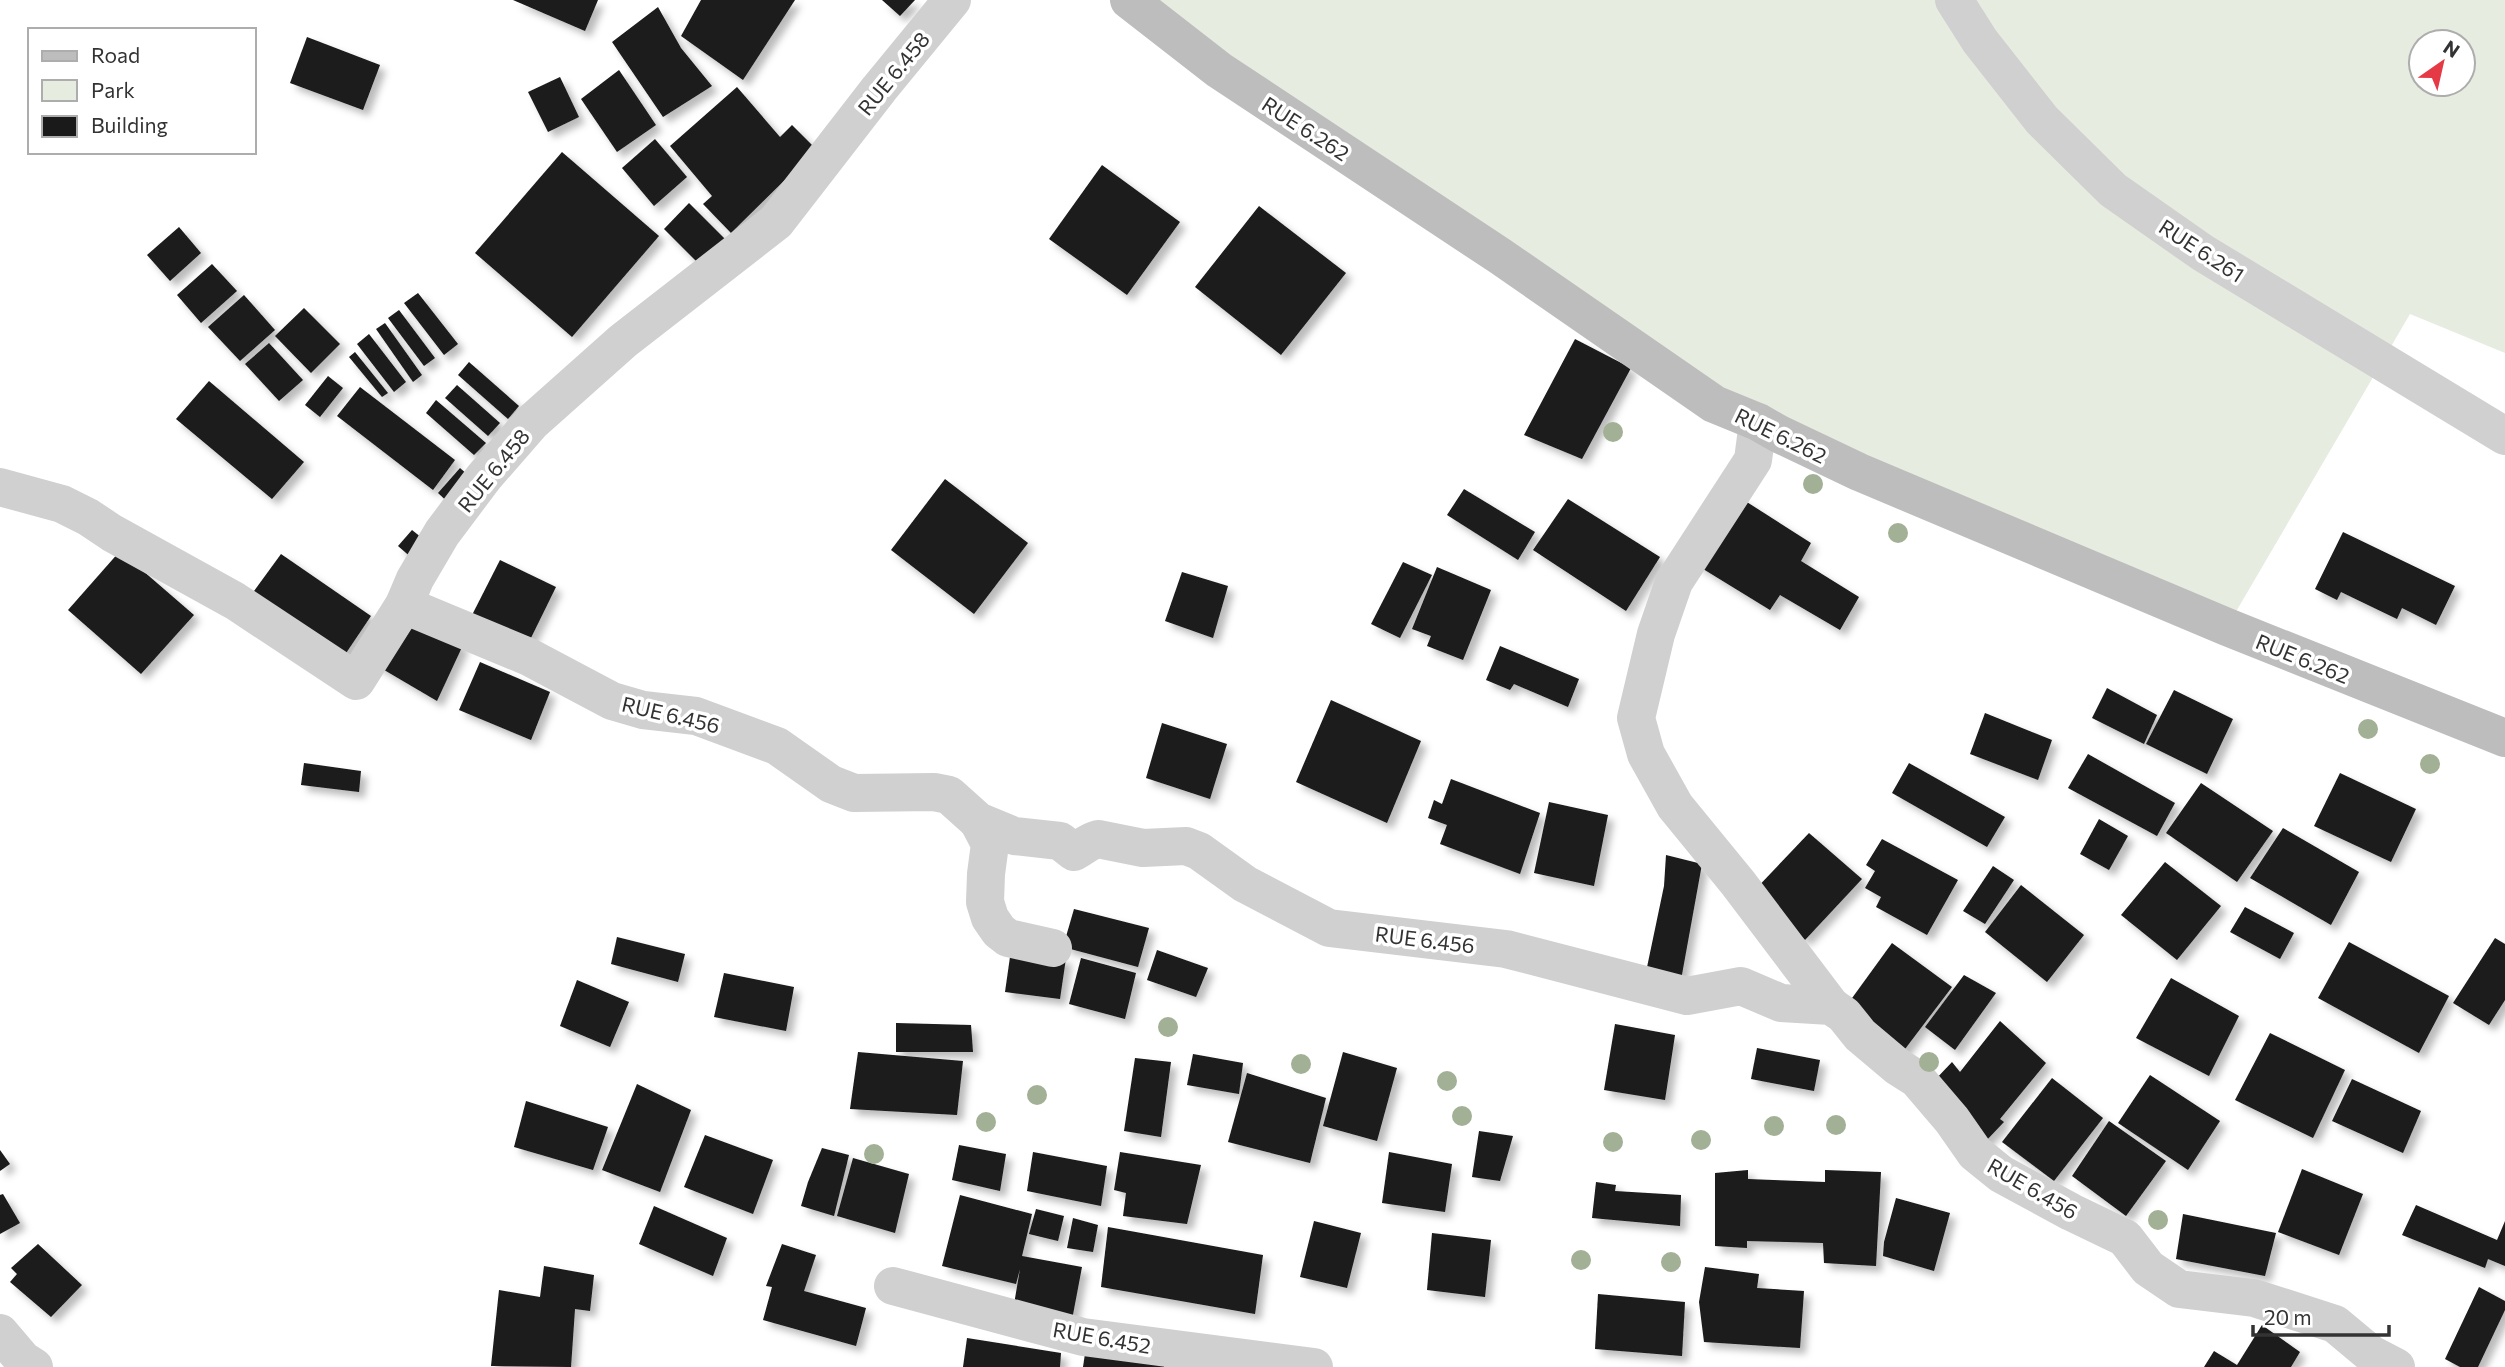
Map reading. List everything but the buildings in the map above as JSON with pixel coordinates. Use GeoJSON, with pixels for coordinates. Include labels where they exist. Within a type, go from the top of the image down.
{"type":"FeatureCollection","features":[{"type":"Feature","properties":{"kind":"street","name":"RUE 6.458"},"geometry":{"type":"LineString","coordinates":[[0,487],[62,504],[88,517],[235,601],[356,681],[404,605],[415,579],[442,533],[484,477],[532,422],[623,341],[776,222],[878,89],[952,0]]}},
{"type":"Feature","properties":{"kind":"street","name":"RUE 6.262"},"geometry":{"type":"LineString","coordinates":[[1129,0],[1219,70],[1500,256],[1714,404],[1909,493],[2214,622],[2505,738]]}},
{"type":"Feature","properties":{"kind":"street","name":"RUE 6.261"},"geometry":{"type":"LineString","coordinates":[[1954,0],[1980,41],[2042,120],[2112,190],[2203,253],[2505,436]]}},
{"type":"Feature","properties":{"kind":"street"},"geometry":{"type":"LineString","coordinates":[[1758,422],[1753,460],[1674,582],[1656,634],[1636,718],[1646,754],[1675,806],[1738,883],[1831,1006]]}},
{"type":"Feature","properties":{"kind":"street","name":"RUE 6.456"},"geometry":{"type":"LineString","coordinates":[[404,605],[529,657],[612,701],[643,709],[696,716],[777,746],[831,785],[853,793],[934,792],[949,795],[978,821],[1014,836],[1060,841],[1074,852],[1098,839],[1143,848],[1186,846],[1199,851],[1245,884],[1329,928],[1506,949],[1687,996],[1741,986],[1781,1003],[1831,1006],[1844,1015],[1860,1035],[1917,1079],[1952,1120],[1975,1153],[2001,1174],[2125,1238],[2148,1268],[2179,1289],[2253,1297],[2335,1324],[2371,1354],[2396,1367]]}},
{"type":"Feature","properties":{"kind":"street"},"geometry":{"type":"LineString","coordinates":[[978,821],[990,844],[985,902],[990,918],[1008,938],[1053,948]]}},
{"type":"Feature","properties":{"kind":"street","name":"RUE 6.452"},"geometry":{"type":"LineString","coordinates":[[893,1286],[1080,1352],[1314,1367]]}},
{"type":"Feature","properties":{"kind":"street"},"geometry":{"type":"LineString","coordinates":[[0,1333],[23,1360],[34,1367]]}},
{"type":"Feature","properties":{"kind":"green space"},"geometry":{"type":"Polygon","coordinates":[[[1129,0],[2505,0],[2505,353],[2410,314],[2227,627],[1779,434],[1129,0]]]}}]}
